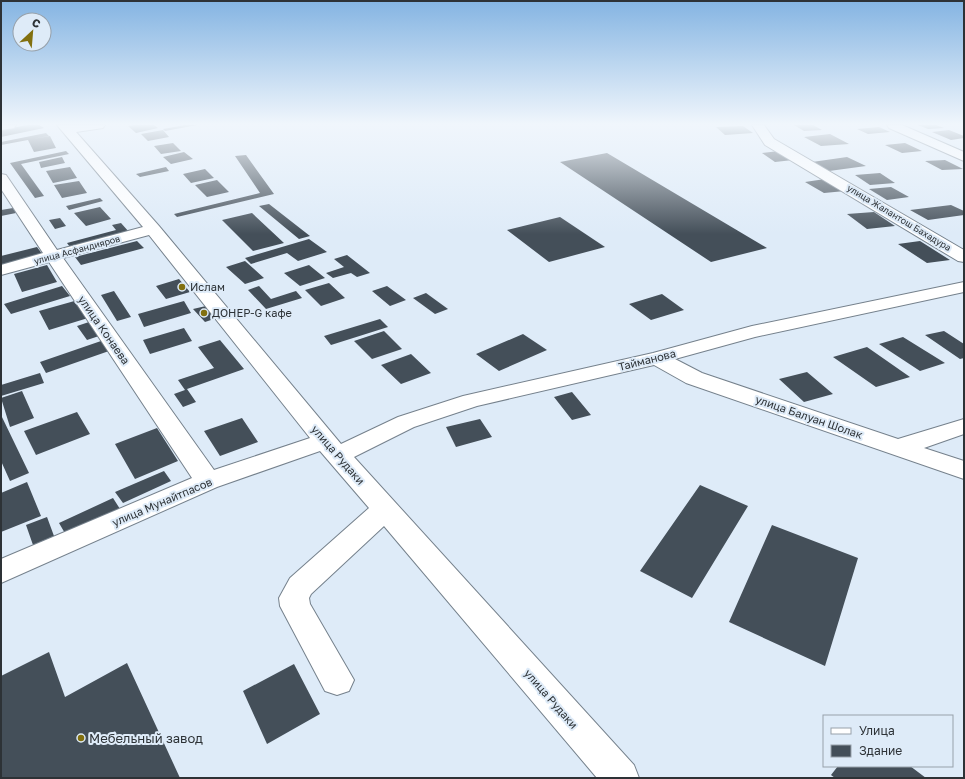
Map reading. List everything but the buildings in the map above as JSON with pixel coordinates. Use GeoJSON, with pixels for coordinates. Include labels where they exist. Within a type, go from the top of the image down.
{"type":"FeatureCollection","features":[{"type":"Feature","properties":{"kind":"street","name":"улица Рудаки"},"geometry":{"type":"LineString","coordinates":[[95,161],[153,229],[331,448],[621,778]]}},
{"type":"Feature","properties":{"kind":"street","name":"улица Жалантош Бахадура"},"geometry":{"type":"LineString","coordinates":[[802,161],[964,257]]}},
{"type":"Feature","properties":{"kind":"street","name":"улица Конаева"},"geometry":{"type":"LineString","coordinates":[[1,178],[208,481]]}},
{"type":"Feature","properties":{"kind":"street","name":"улица Асфандияров"},"geometry":{"type":"LineString","coordinates":[[1,270],[153,229]]}},
{"type":"Feature","properties":{"kind":"street","name":"Тайманова"},"geometry":{"type":"LineString","coordinates":[[331,448],[471,400],[657,358],[752,332],[964,287]]}},
{"type":"Feature","properties":{"kind":"street","name":"улица Балуан Шолак"},"geometry":{"type":"LineString","coordinates":[[657,358],[694,378],[964,470]]}},
{"type":"Feature","properties":{"kind":"street"},"geometry":{"type":"LineString","coordinates":[[900,447],[964,426]]}},
{"type":"Feature","properties":{"kind":"street","name":"улица Мунайтпасов"},"geometry":{"type":"LineString","coordinates":[[1,572],[208,481],[331,448]]}},
{"type":"Feature","properties":{"kind":"street"},"geometry":{"type":"LineString","coordinates":[[337,680],[295,606],[294,598],[300,586],[385,508]]}},
{"type":"Feature","properties":{"kind":"place","name":"Ислам"},"geometry":{"type":"Point","coordinates":[182,287]}},
{"type":"Feature","properties":{"kind":"place","name":"ДОНЕР-G кафе"},"geometry":{"type":"Point","coordinates":[204,313]}},
{"type":"Feature","properties":{"kind":"place","name":"Мебельный завод"},"geometry":{"type":"Point","coordinates":[81,738]}}]}
